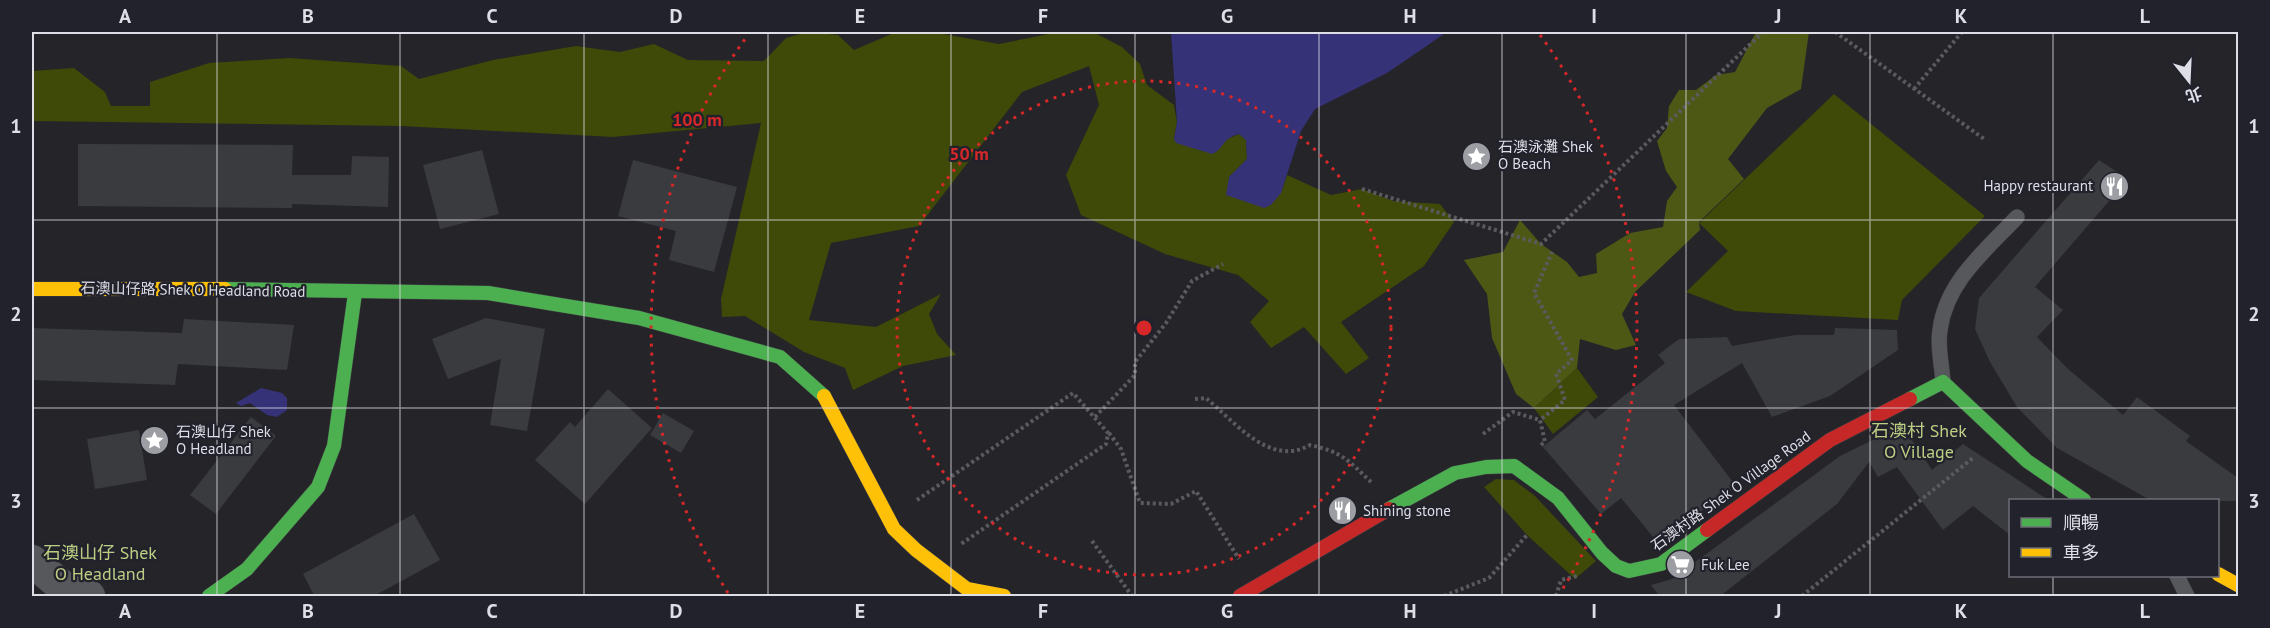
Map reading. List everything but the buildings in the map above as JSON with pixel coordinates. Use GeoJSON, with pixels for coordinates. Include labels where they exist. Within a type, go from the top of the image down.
{"type":"FeatureCollection","features":[{"type":"Feature","properties":{"kind":"street","name":"石澳山仔路 Shek O Headland Road"},"geometry":{"type":"LineString","coordinates":[[32,289],[118,287],[355,293],[488,293],[639,318],[780,357],[826,398],[887,516]]}},
{"type":"Feature","properties":{"kind":"street"},"geometry":{"type":"LineString","coordinates":[[210,596],[247,569],[318,487],[334,446],[355,293]]}},
{"type":"Feature","properties":{"kind":"street"},"geometry":{"type":"LineString","coordinates":[[1943,382],[1998,438],[2081,499]]}},
{"type":"Feature","properties":{"kind":"street","name":"石澳村路 Shek O Village Road"},"geometry":{"type":"LineString","coordinates":[[1514,466],[1558,498],[1602,553],[1616,566],[1629,571],[1642,571],[1661,564],[1830,440],[1943,382]]}},
{"type":"Feature","properties":{"kind":"street"},"geometry":{"type":"LineString","coordinates":[[1240,597],[1455,473],[1514,466]]}},
{"type":"Feature","properties":{"kind":"street"},"geometry":{"type":"LineString","coordinates":[[887,516],[894,529],[965,593],[1004,597]]}},
{"type":"Feature","properties":{"kind":"street"},"geometry":{"type":"LineString","coordinates":[[32,561],[63,587],[89,597]]}},
{"type":"Feature","properties":{"kind":"street"},"geometry":{"type":"LineString","coordinates":[[2219,575],[2238,585]]}},
{"type":"Feature","properties":{"kind":"lane"},"geometry":{"type":"LineString","coordinates":[[1943,382],[1939,333],[1945,305],[1959,279],[2017,217]]}},
{"type":"Feature","properties":{"kind":"lane"},"geometry":{"type":"LineString","coordinates":[[2177,577],[2187,597]]}},
{"type":"Feature","properties":{"kind":"path"},"geometry":{"type":"LineString","coordinates":[[1362,189],[1541,244],[1763,32]]}},
{"type":"Feature","properties":{"kind":"path"},"geometry":{"type":"LineString","coordinates":[[1836,32],[1984,139]]}},
{"type":"Feature","properties":{"kind":"path"},"geometry":{"type":"LineString","coordinates":[[1914,89],[1962,32]]}},
{"type":"Feature","properties":{"kind":"path"},"geometry":{"type":"LineString","coordinates":[[1540,420],[1565,400],[1556,374],[1572,360],[1534,293],[1552,252]]}},
{"type":"Feature","properties":{"kind":"path"},"geometry":{"type":"LineString","coordinates":[[1095,417],[1135,375],[1135,362],[1166,323],[1192,281],[1223,264]]}},
{"type":"Feature","properties":{"kind":"path"},"geometry":{"type":"LineString","coordinates":[[887,516],[930,493],[1073,393],[1121,449],[1140,503],[1171,504],[1196,491],[1255,587]]}},
{"type":"Feature","properties":{"kind":"path"},"geometry":{"type":"LineString","coordinates":[[1195,399],[1206,398],[1244,433],[1279,451],[1296,453],[1310,445],[1334,450],[1349,461],[1395,506]]}},
{"type":"Feature","properties":{"kind":"path"},"geometry":{"type":"LineString","coordinates":[[1474,440],[1513,412],[1540,420]]}},
{"type":"Feature","properties":{"kind":"path"},"geometry":{"type":"LineString","coordinates":[[1514,466],[1545,442],[1540,420]]}},
{"type":"Feature","properties":{"kind":"path"},"geometry":{"type":"LineString","coordinates":[[933,564],[1106,444],[1108,433]]}},
{"type":"Feature","properties":{"kind":"path"},"geometry":{"type":"LineString","coordinates":[[1802,597],[1998,438]]}},
{"type":"Feature","properties":{"kind":"path"},"geometry":{"type":"LineString","coordinates":[[1444,597],[1489,578],[1527,535]]}},
{"type":"Feature","properties":{"kind":"path"},"geometry":{"type":"LineString","coordinates":[[1092,541],[1132,597]]}},
{"type":"Feature","properties":{"kind":"green space"},"geometry":{"type":"Polygon","coordinates":[[[807,32],[838,35],[854,50],[896,32],[938,33],[999,44],[1059,32],[1093,32],[1122,47],[1140,64],[1147,85],[1174,105],[1177,122],[1174,138],[1216,152],[1225,140],[1239,134],[1246,140],[1247,159],[1229,177],[1281,193],[1287,175],[1331,195],[1362,189],[1393,201],[1440,204],[1454,222],[1424,266],[1341,322],[1369,358],[1346,374],[1304,327],[1271,348],[1250,322],[1269,301],[1238,275],[1165,254],[1081,215],[1066,175],[1099,105],[1089,66],[1022,92],[919,226],[831,243],[809,320],[876,327],[941,294],[929,314],[937,334],[956,355],[903,366],[853,390],[845,368],[804,352],[745,316],[722,317],[721,299],[761,123],[613,137],[401,126],[32,121],[32,71],[74,68],[105,92],[111,106],[150,106],[150,82],[209,63],[290,58],[401,66],[419,79],[493,60],[576,46],[620,52],[654,44],[688,60],[764,61],[786,38],[807,32]]]}},
{"type":"Feature","properties":{"kind":"green space"},"geometry":{"type":"Polygon","coordinates":[[[1756,32],[1809,32],[1801,89],[1767,108],[1728,159],[1744,179],[1699,222],[1700,230],[1635,292],[1622,314],[1636,345],[1616,350],[1580,339],[1577,368],[1534,408],[1516,394],[1492,338],[1487,294],[1464,260],[1503,252],[1520,220],[1541,244],[1567,262],[1579,277],[1597,273],[1596,254],[1630,233],[1663,227],[1667,201],[1677,187],[1666,171],[1657,141],[1667,128],[1669,106],[1679,90],[1696,90],[1716,75],[1735,72],[1756,32]]]}},
{"type":"Feature","properties":{"kind":"green space"},"geometry":{"type":"Polygon","coordinates":[[[1834,94],[1985,216],[1902,300],[1898,320],[1736,311],[1686,292],[1728,251],[1699,223],[1834,94]]]}},
{"type":"Feature","properties":{"kind":"green space"},"geometry":{"type":"Polygon","coordinates":[[[1577,368],[1598,397],[1553,434],[1534,408],[1577,368]]]}},
{"type":"Feature","properties":{"kind":"green space"},"geometry":{"type":"Polygon","coordinates":[[[1496,479],[1514,480],[1535,496],[1596,561],[1575,579],[1527,535],[1484,487],[1496,479]]]}},
{"type":"Feature","properties":{"kind":"shaded area"},"geometry":{"type":"Polygon","coordinates":[[[1171,32],[1447,32],[1387,73],[1315,109],[1301,131],[1281,193],[1271,205],[1264,208],[1226,195],[1229,177],[1247,159],[1246,140],[1239,134],[1226,141],[1212,154],[1176,143],[1174,139],[1177,122],[1171,32]]]}},
{"type":"Feature","properties":{"kind":"shaded area"},"geometry":{"type":"Polygon","coordinates":[[[261,388],[282,393],[287,398],[287,410],[277,417],[267,415],[250,403],[241,406],[236,403],[261,388]]]}},
{"type":"Feature","properties":{"kind":"traffic: fast"},"geometry":{"type":"LineString","coordinates":[[225,289],[488,293],[639,318],[780,357],[824,396]]}},
{"type":"Feature","properties":{"kind":"traffic: fast"},"geometry":{"type":"LineString","coordinates":[[209,596],[247,569],[318,487],[334,446],[355,293]]}},
{"type":"Feature","properties":{"kind":"traffic: fast"},"geometry":{"type":"LineString","coordinates":[[1910,399],[1943,382],[2027,461],[2083,499]]}},
{"type":"Feature","properties":{"kind":"traffic: fast"},"geometry":{"type":"LineString","coordinates":[[1389,509],[1455,473],[1486,467],[1514,466],[1558,498],[1602,553],[1616,566],[1629,571],[1661,564],[1707,530]]}},
{"type":"Feature","properties":{"kind":"traffic: slow"},"geometry":{"type":"LineString","coordinates":[[32,289],[225,289]]}},
{"type":"Feature","properties":{"kind":"traffic: slow"},"geometry":{"type":"LineString","coordinates":[[824,396],[894,529],[916,550],[967,589],[1004,596]]}},
{"type":"Feature","properties":{"kind":"traffic: slow"},"geometry":{"type":"LineString","coordinates":[[2219,575],[2238,585]]}},
{"type":"Feature","properties":{"kind":"traffic: jam"},"geometry":{"type":"LineString","coordinates":[[1707,530],[1830,440],[1910,399]]}},
{"type":"Feature","properties":{"kind":"traffic: jam"},"geometry":{"type":"LineString","coordinates":[[1240,596],[1389,509]]}},
{"type":"Feature","properties":{"kind":"place","name":"石澳泳灘 Shek O Beach"},"geometry":{"type":"Point","coordinates":[1477,156]}},
{"type":"Feature","properties":{"kind":"place","name":"Happy restaurant"},"geometry":{"type":"Point","coordinates":[2114,186]}},
{"type":"Feature","properties":{"kind":"place","name":"石澳山仔 Shek O Headland"},"geometry":{"type":"Point","coordinates":[155,441]}},
{"type":"Feature","properties":{"kind":"place","name":"Shining stone"},"geometry":{"type":"Point","coordinates":[1342,511]}},
{"type":"Feature","properties":{"kind":"place","name":"Fuk Lee"},"geometry":{"type":"Point","coordinates":[1680,565]}},
{"type":"Feature","properties":{"kind":"district","name":"石澳村 Shek O Village"},"geometry":{"type":"Point","coordinates":[1919,441]}},
{"type":"Feature","properties":{"kind":"district","name":"石澳山仔 Shek O Headland"},"geometry":{"type":"Point","coordinates":[100,563]}}]}
